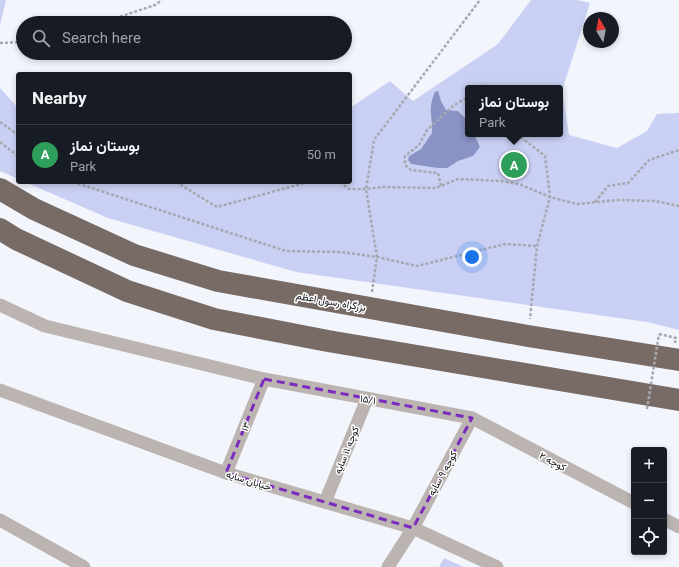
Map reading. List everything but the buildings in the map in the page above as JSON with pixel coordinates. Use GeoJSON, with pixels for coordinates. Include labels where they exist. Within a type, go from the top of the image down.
{"type":"FeatureCollection","features":[{"type":"Feature","properties":{"kind":"highway","name":"بزرگراه رسول اعظم"},"geometry":{"type":"LineString","coordinates":[[0,189],[34,209],[134,255],[218,281],[528,336],[679,360]]}},
{"type":"Feature","properties":{"kind":"highway"},"geometry":{"type":"LineString","coordinates":[[0,229],[127,291],[214,320],[328,341],[679,400]]}},
{"type":"Feature","properties":{"kind":"street","name":"۱۵/۱"},"geometry":{"type":"LineString","coordinates":[[0,305],[45,326],[264,379],[472,418]]}},
{"type":"Feature","properties":{"kind":"street","name":"۱۳"},"geometry":{"type":"LineString","coordinates":[[226,473],[264,379]]}},
{"type":"Feature","properties":{"kind":"street","name":"خیابان سایه"},"geometry":{"type":"LineString","coordinates":[[0,390],[226,473],[413,528],[497,567]]}},
{"type":"Feature","properties":{"kind":"street","name":"کوچه ۱۱ سایه"},"geometry":{"type":"LineString","coordinates":[[325,502],[367,399]]}},
{"type":"Feature","properties":{"kind":"street","name":"کوچه ۲"},"geometry":{"type":"LineString","coordinates":[[472,418],[631,501]]}},
{"type":"Feature","properties":{"kind":"street","name":"کوچه ۹ سایه"},"geometry":{"type":"LineString","coordinates":[[388,567],[413,528],[472,418]]}},
{"type":"Feature","properties":{"kind":"street"},"geometry":{"type":"LineString","coordinates":[[0,520],[61,562],[84,567]]}},
{"type":"Feature","properties":{"kind":"street"},"geometry":{"type":"LineString","coordinates":[[667,521],[679,527]]}},
{"type":"Feature","properties":{"kind":"path"},"geometry":{"type":"LineString","coordinates":[[122,16],[155,5],[162,0]]}},
{"type":"Feature","properties":{"kind":"path"},"geometry":{"type":"LineString","coordinates":[[370,308],[377,257],[366,190],[374,140],[480,0]]}},
{"type":"Feature","properties":{"kind":"path"},"geometry":{"type":"LineString","coordinates":[[0,43],[16,42]]}},
{"type":"Feature","properties":{"kind":"path"},"geometry":{"type":"LineString","coordinates":[[441,186],[438,173],[411,170],[405,165],[405,156],[419,145],[427,130],[453,106],[465,99]]}},
{"type":"Feature","properties":{"kind":"path"},"geometry":{"type":"LineString","coordinates":[[0,122],[16,134]]}},
{"type":"Feature","properties":{"kind":"path"},"geometry":{"type":"LineString","coordinates":[[521,137],[545,156],[550,197],[537,246],[528,336]]}},
{"type":"Feature","properties":{"kind":"path"},"geometry":{"type":"LineString","coordinates":[[0,142],[16,154]]}},
{"type":"Feature","properties":{"kind":"path"},"geometry":{"type":"LineString","coordinates":[[595,202],[608,186],[628,183],[649,160],[679,150]]}},
{"type":"Feature","properties":{"kind":"path"},"geometry":{"type":"LineString","coordinates":[[343,184],[349,189],[366,190],[383,187],[436,188],[458,179],[500,181],[519,184],[550,197],[577,204],[617,200],[655,201],[679,206]]}},
{"type":"Feature","properties":{"kind":"path"},"geometry":{"type":"LineString","coordinates":[[79,184],[286,251],[341,252],[377,257],[417,266],[505,244],[537,246]]}},
{"type":"Feature","properties":{"kind":"path"},"geometry":{"type":"LineString","coordinates":[[179,184],[217,207],[301,184]]}},
{"type":"Feature","properties":{"kind":"path"},"geometry":{"type":"LineString","coordinates":[[647,409],[659,334],[676,338]]}},
{"type":"Feature","properties":{"kind":"highlighted area"},"geometry":{"type":"Polygon","coordinates":[[[264,379],[472,418],[413,528],[226,473],[264,379]]]}},
{"type":"Feature","properties":{"kind":"shaded area"},"geometry":{"type":"Polygon","coordinates":[[[0,0],[6,0],[0,25],[0,0]]]}},
{"type":"Feature","properties":{"kind":"shaded area"},"geometry":{"type":"Polygon","coordinates":[[[531,0],[577,0],[590,3],[587,12],[583,12],[583,25],[563,88],[563,85],[465,85],[465,137],[563,137],[563,97],[569,135],[617,148],[647,131],[657,114],[679,113],[679,330],[647,322],[296,272],[108,218],[30,184],[352,184],[352,107],[390,81],[413,101],[498,44],[531,0]]]}},
{"type":"Feature","properties":{"kind":"shaded area"},"geometry":{"type":"Polygon","coordinates":[[[0,88],[16,106],[16,178],[0,171],[0,88]]]}},
{"type":"Feature","properties":{"kind":"shaded area"},"geometry":{"type":"Polygon","coordinates":[[[438,91],[446,110],[458,111],[465,118],[465,137],[475,137],[480,147],[473,156],[458,161],[447,168],[411,164],[408,160],[409,156],[421,149],[432,133],[431,104],[435,92],[438,91]]]}},
{"type":"Feature","properties":{"kind":"shaded area"},"geometry":{"type":"Polygon","coordinates":[[[444,558],[464,567],[439,567],[444,558]]]}},
{"type":"Feature","properties":{"kind":"place","name":"بوستان نماز"},"geometry":{"type":"Point","coordinates":[514,165]}}]}
